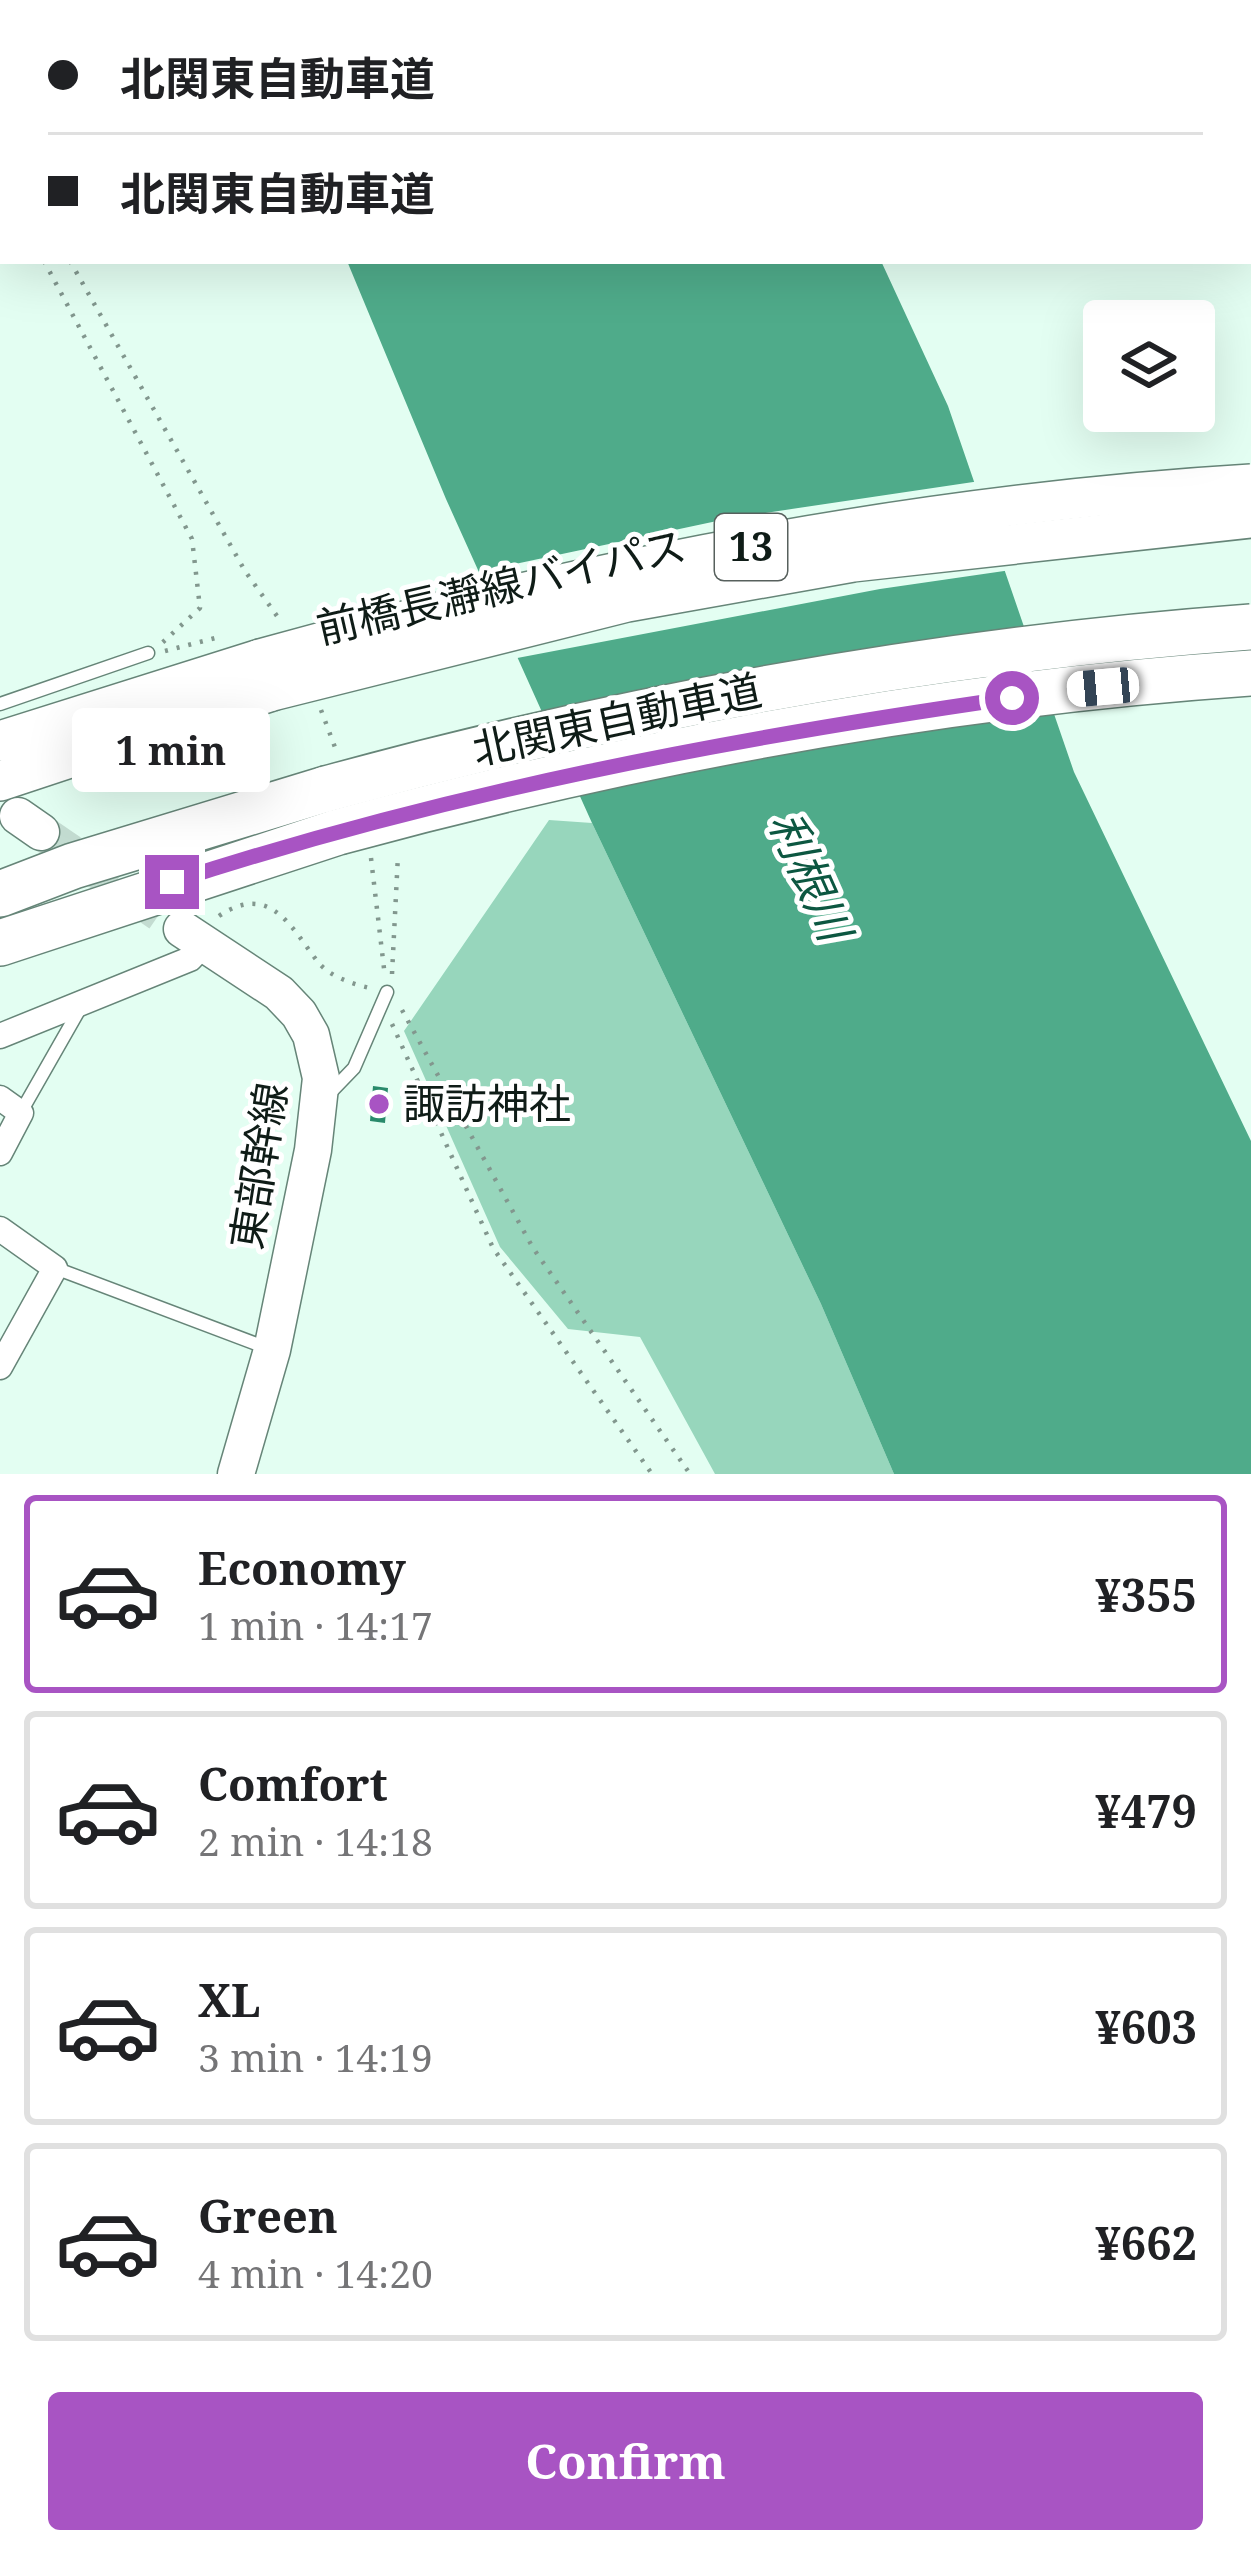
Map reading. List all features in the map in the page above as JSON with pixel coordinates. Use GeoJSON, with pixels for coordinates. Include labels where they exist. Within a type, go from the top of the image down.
{"type":"FeatureCollection","features":[{"type":"Feature","properties":{"kind":"highway","name":"北関東自動車道"},"geometry":{"type":"LineString","coordinates":[[0,894],[334,777],[661,708],[873,670],[1251,627]]}},
{"type":"Feature","properties":{"kind":"highway","name":"北関東自動車道"},"geometry":{"type":"LineString","coordinates":[[0,943],[354,837],[680,750],[1056,692],[1251,673]]}},
{"type":"Feature","properties":{"kind":"main road","name":"前橋長瀞線バイパス"},"geometry":{"type":"LineString","coordinates":[[0,741],[436,611],[844,529],[1251,484]]}},
{"type":"Feature","properties":{"kind":"main road","name":"前橋長瀞線バイパス"},"geometry":{"type":"LineString","coordinates":[[20,809],[272,660],[853,562],[1251,518]]}},
{"type":"Feature","properties":{"kind":"street"},"geometry":{"type":"LineString","coordinates":[[0,1036],[190,958],[200,931]]}},
{"type":"Feature","properties":{"kind":"street","name":"東部幹線"},"geometry":{"type":"LineString","coordinates":[[200,931],[299,1014],[317,1055],[320,1102],[272,1350],[236,1474]]}},
{"type":"Feature","properties":{"kind":"street"},"geometry":{"type":"LineString","coordinates":[[0,1154],[10,1105]]}},
{"type":"Feature","properties":{"kind":"street"},"geometry":{"type":"LineString","coordinates":[[0,1229],[55,1268],[0,1367]]}},
{"type":"Feature","properties":{"kind":"lane"},"geometry":{"type":"LineString","coordinates":[[0,704],[148,653]]}},
{"type":"Feature","properties":{"kind":"lane"},"geometry":{"type":"LineString","coordinates":[[320,1102],[354,1068],[387,992]]}},
{"type":"Feature","properties":{"kind":"lane"},"geometry":{"type":"LineString","coordinates":[[10,1105],[82,1004]]}},
{"type":"Feature","properties":{"kind":"lane"},"geometry":{"type":"LineString","coordinates":[[55,1268],[272,1350]]}},
{"type":"Feature","properties":{"kind":"path"},"geometry":{"type":"LineString","coordinates":[[46,264],[192,539],[200,608],[148,653]]}},
{"type":"Feature","properties":{"kind":"path"},"geometry":{"type":"LineString","coordinates":[[72,264],[245,571],[272,660]]}},
{"type":"Feature","properties":{"kind":"path"},"geometry":{"type":"LineString","coordinates":[[171,650],[220,634]]}},
{"type":"Feature","properties":{"kind":"path"},"geometry":{"type":"LineString","coordinates":[[320,707],[334,777]]}},
{"type":"Feature","properties":{"kind":"path"},"geometry":{"type":"LineString","coordinates":[[354,837],[382,950]]}},
{"type":"Feature","properties":{"kind":"path"},"geometry":{"type":"LineString","coordinates":[[398,845],[396,951],[387,992],[533,1248],[690,1474]]}},
{"type":"Feature","properties":{"kind":"path"},"geometry":{"type":"LineString","coordinates":[[200,931],[242,905],[281,913],[308,941],[318,963],[359,986],[387,992]]}},
{"type":"Feature","properties":{"kind":"path"},"geometry":{"type":"LineString","coordinates":[[390,1020],[493,1248],[652,1474]]}},
{"type":"Feature","properties":{"kind":"shaded area"},"geometry":{"type":"Polygon","coordinates":[[[549,820],[592,823],[821,1304],[894,1474],[715,1474],[640,1337],[568,1329],[500,1247],[404,1031],[549,820]]]}},
{"type":"Feature","properties":{"kind":"water","name":"利根川"},"geometry":{"type":"Polygon","coordinates":[[[348,264],[882,264],[948,406],[1074,772],[1251,1141],[1251,1474],[894,1474],[821,1304],[592,823],[446,499],[348,264]]]}},
{"type":"Feature","properties":{"kind":"pier"},"geometry":{"type":"Polygon","coordinates":[[[980,481],[1011,570],[880,589],[512,659],[473,573],[731,518],[980,481]]]}},
{"type":"Feature","properties":{"kind":"building","name":"諏訪神社"},"geometry":{"type":"Polygon","coordinates":[[[373,1086],[388,1088],[385,1123],[370,1121],[373,1086]]]}},
{"type":"Feature","properties":{"kind":"tunnel"},"geometry":{"type":"LineString","coordinates":[[41,832],[182,929]]}},
{"type":"Feature","properties":{"kind":"place","name":"諏訪神社"},"geometry":{"type":"Point","coordinates":[379,1104]}},
{"type":"Feature","properties":{"kind":"route"},"geometry":{"type":"LineString","coordinates":[[172,882],[478,794],[680,750],[1012,698]]}}]}
